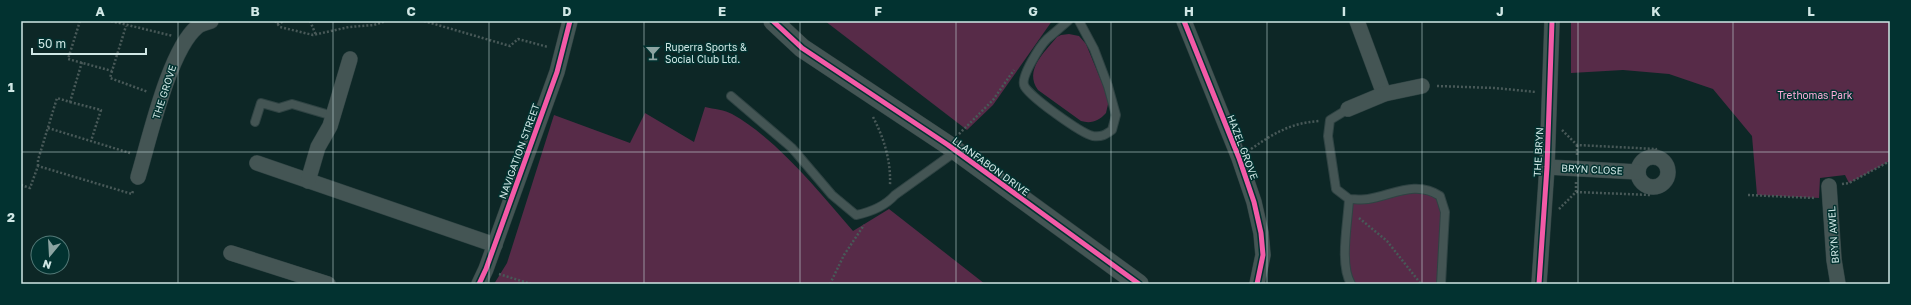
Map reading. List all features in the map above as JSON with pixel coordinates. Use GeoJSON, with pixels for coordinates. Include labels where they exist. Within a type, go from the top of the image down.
{"type":"FeatureCollection","features":[{"type":"Feature","properties":{"kind":"street","name":"THE GROVE"},"geometry":{"type":"LineString","coordinates":[[138,177],[164,91],[179,50],[197,27],[211,21]]}},
{"type":"Feature","properties":{"kind":"street","name":"NAVIGATION STREET"},"geometry":{"type":"LineString","coordinates":[[479,284],[495,245],[557,72],[570,21]]}},
{"type":"Feature","properties":{"kind":"street","name":"LLANFABON DRIVE"},"geometry":{"type":"LineString","coordinates":[[773,21],[802,48],[951,149],[1139,284]]}},
{"type":"Feature","properties":{"kind":"street","name":"HAZEL GROVE"},"geometry":{"type":"LineString","coordinates":[[1184,21],[1239,158],[1254,202],[1261,233],[1263,255],[1257,284]]}},
{"type":"Feature","properties":{"kind":"street"},"geometry":{"type":"LineString","coordinates":[[1357,21],[1384,94]]}},
{"type":"Feature","properties":{"kind":"street","name":"THE BRYN"},"geometry":{"type":"LineString","coordinates":[[1539,284],[1547,167],[1552,21]]}},
{"type":"Feature","properties":{"kind":"street"},"geometry":{"type":"LineString","coordinates":[[308,181],[318,147],[330,126],[350,59]]}},
{"type":"Feature","properties":{"kind":"street"},"geometry":{"type":"LineString","coordinates":[[1348,109],[1384,94],[1422,86]]}},
{"type":"Feature","properties":{"kind":"street","name":"BRYN CLOSE"},"geometry":{"type":"LineString","coordinates":[[1650,188],[1641,182],[1638,172],[1641,163],[1649,157],[1654,157]]}},
{"type":"Feature","properties":{"kind":"street"},"geometry":{"type":"LineString","coordinates":[[1650,188],[1656,188],[1665,183],[1669,173],[1666,163],[1658,157],[1654,157]]}},
{"type":"Feature","properties":{"kind":"street"},"geometry":{"type":"LineString","coordinates":[[257,163],[495,245]]}},
{"type":"Feature","properties":{"kind":"street","name":"BRYN CLOSE"},"geometry":{"type":"LineString","coordinates":[[1547,167],[1638,172]]}},
{"type":"Feature","properties":{"kind":"street","name":"BRYN AWEL"},"geometry":{"type":"LineString","coordinates":[[1829,186],[1834,260],[1838,284]]}},
{"type":"Feature","properties":{"kind":"street"},"geometry":{"type":"LineString","coordinates":[[231,253],[328,284]]}},
{"type":"Feature","properties":{"kind":"lane"},"geometry":{"type":"LineString","coordinates":[[1068,21],[1046,40],[1024,75],[1024,85],[1029,94],[1074,127],[1091,136],[1103,136],[1112,130],[1116,115],[1108,86],[1094,49],[1079,21]]}},
{"type":"Feature","properties":{"kind":"lane"},"geometry":{"type":"LineString","coordinates":[[731,96],[792,148],[832,195],[856,215],[870,212],[889,201],[951,149]]}},
{"type":"Feature","properties":{"kind":"lane"},"geometry":{"type":"LineString","coordinates":[[255,122],[261,103],[279,108],[292,104],[333,116]]}},
{"type":"Feature","properties":{"kind":"lane"},"geometry":{"type":"LineString","coordinates":[[1348,109],[1330,120],[1328,136],[1336,189],[1349,200],[1367,199],[1414,187],[1431,190],[1440,196],[1445,212],[1441,284]]}},
{"type":"Feature","properties":{"kind":"lane"},"geometry":{"type":"LineString","coordinates":[[1349,200],[1345,249],[1347,271],[1351,284]]}},
{"type":"Feature","properties":{"kind":"path"},"geometry":{"type":"LineString","coordinates":[[80,21],[68,59],[112,71]]}},
{"type":"Feature","properties":{"kind":"path"},"geometry":{"type":"LineString","coordinates":[[111,21],[126,26],[131,25],[172,36],[189,37]]}},
{"type":"Feature","properties":{"kind":"path"},"geometry":{"type":"LineString","coordinates":[[285,21],[276,22],[280,28],[316,35],[349,27],[374,25],[386,21]]}},
{"type":"Feature","properties":{"kind":"path"},"geometry":{"type":"LineString","coordinates":[[310,21],[316,35]]}},
{"type":"Feature","properties":{"kind":"path"},"geometry":{"type":"LineString","coordinates":[[372,21],[374,25]]}},
{"type":"Feature","properties":{"kind":"path"},"geometry":{"type":"LineString","coordinates":[[424,21],[510,46],[518,38],[562,51]]}},
{"type":"Feature","properties":{"kind":"path"},"geometry":{"type":"LineString","coordinates":[[126,26],[110,78],[153,94],[159,89],[164,91]]}},
{"type":"Feature","properties":{"kind":"path"},"geometry":{"type":"LineString","coordinates":[[70,102],[82,62]]}},
{"type":"Feature","properties":{"kind":"path"},"geometry":{"type":"LineString","coordinates":[[951,149],[993,100],[1015,68]]}},
{"type":"Feature","properties":{"kind":"path"},"geometry":{"type":"LineString","coordinates":[[1422,86],[1495,88],[1550,94]]}},
{"type":"Feature","properties":{"kind":"path"},"geometry":{"type":"LineString","coordinates":[[862,89],[881,134],[891,168],[889,201]]}},
{"type":"Feature","properties":{"kind":"path"},"geometry":{"type":"LineString","coordinates":[[21,185],[30,188],[38,166],[38,160],[57,98],[101,110],[91,141]]}},
{"type":"Feature","properties":{"kind":"path"},"geometry":{"type":"LineString","coordinates":[[1549,116],[1577,145],[1656,149],[1654,157]]}},
{"type":"Feature","properties":{"kind":"path"},"geometry":{"type":"LineString","coordinates":[[1239,158],[1271,135],[1292,125],[1330,120]]}},
{"type":"Feature","properties":{"kind":"path"},"geometry":{"type":"LineString","coordinates":[[48,128],[144,157]]}},
{"type":"Feature","properties":{"kind":"path"},"geometry":{"type":"LineString","coordinates":[[1829,186],[1849,183],[1890,161]]}},
{"type":"Feature","properties":{"kind":"path"},"geometry":{"type":"LineString","coordinates":[[38,166],[132,194],[138,177]]}},
{"type":"Feature","properties":{"kind":"path"},"geometry":{"type":"LineString","coordinates":[[1542,227],[1576,192],[1650,195],[1650,188]]}},
{"type":"Feature","properties":{"kind":"path"},"geometry":{"type":"LineString","coordinates":[[1748,195],[1819,198]]}},
{"type":"Feature","properties":{"kind":"path"},"geometry":{"type":"LineString","coordinates":[[1348,210],[1387,241],[1421,284]]}},
{"type":"Feature","properties":{"kind":"path"},"geometry":{"type":"LineString","coordinates":[[830,284],[844,255],[863,229],[870,212]]}},
{"type":"Feature","properties":{"kind":"path"},"geometry":{"type":"LineString","coordinates":[[486,269],[531,284]]}},
{"type":"Feature","properties":{"kind":"green space"},"geometry":{"type":"Polygon","coordinates":[[[825,21],[1052,21],[993,105],[967,130],[825,21]]]}},
{"type":"Feature","properties":{"kind":"green space","name":"Trethomas Park"},"geometry":{"type":"Polygon","coordinates":[[[1571,21],[1890,21],[1890,161],[1849,183],[1845,175],[1820,178],[1819,198],[1757,195],[1752,136],[1713,89],[1669,74],[1623,70],[1571,73],[1571,21]]]}},
{"type":"Feature","properties":{"kind":"green space"},"geometry":{"type":"Polygon","coordinates":[[[1069,34],[1079,36],[1086,44],[1109,100],[1106,113],[1095,121],[1081,121],[1038,90],[1034,83],[1034,69],[1037,62],[1057,37],[1069,34]]]}},
{"type":"Feature","properties":{"kind":"green space"},"geometry":{"type":"Polygon","coordinates":[[[705,107],[732,114],[765,137],[812,183],[853,231],[889,209],[985,284],[494,284],[507,263],[554,115],[630,143],[645,113],[694,142],[705,107]]]}},
{"type":"Feature","properties":{"kind":"green space"},"geometry":{"type":"Polygon","coordinates":[[[1415,187],[1440,196],[1445,212],[1441,284],[1351,284],[1347,271],[1349,199],[1415,187]]]}},
{"type":"Feature","properties":{"kind":"cycle path"},"geometry":{"type":"LineString","coordinates":[[479,284],[486,269],[557,72],[570,21]]}},
{"type":"Feature","properties":{"kind":"cycle path"},"geometry":{"type":"LineString","coordinates":[[773,21],[802,48],[948,145],[1139,284]]}},
{"type":"Feature","properties":{"kind":"cycle path"},"geometry":{"type":"LineString","coordinates":[[1184,21],[1239,158],[1254,202],[1261,233],[1263,255],[1257,284]]}},
{"type":"Feature","properties":{"kind":"cycle path"},"geometry":{"type":"LineString","coordinates":[[1539,284],[1547,167],[1552,21]]}},
{"type":"Feature","properties":{"kind":"place","name":"Ruperra Sports & Social Club Ltd."},"geometry":{"type":"Point","coordinates":[653,53]}}]}
